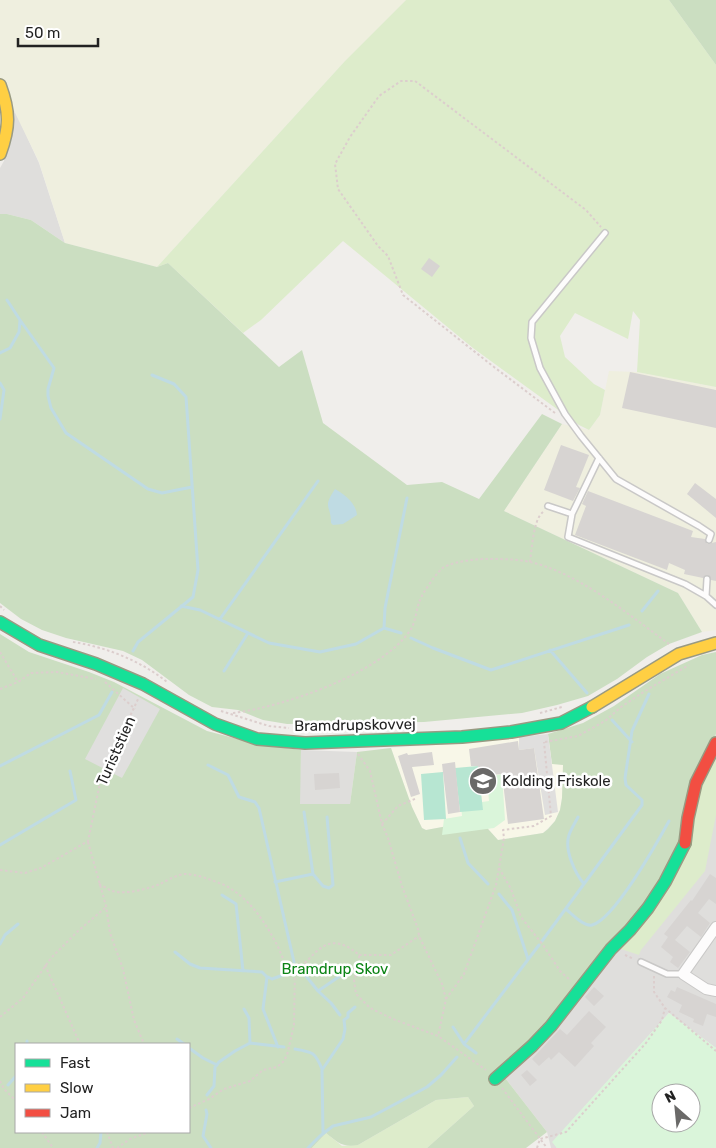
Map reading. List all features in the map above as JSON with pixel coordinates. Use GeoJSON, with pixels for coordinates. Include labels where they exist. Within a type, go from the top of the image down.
{"type":"FeatureCollection","features":[{"type":"Feature","properties":{"kind":"street"},"geometry":{"type":"LineString","coordinates":[[0,85],[10,116],[7,136],[0,154]]}},
{"type":"Feature","properties":{"kind":"street","name":"Bramdrupskovvej"},"geometry":{"type":"LineString","coordinates":[[0,622],[39,645],[96,664],[143,684],[215,724],[257,739],[305,743],[462,737],[511,732],[561,723],[603,702],[654,668],[679,654],[716,643]]}},
{"type":"Feature","properties":{"kind":"street"},"geometry":{"type":"LineString","coordinates":[[495,1079],[551,1026],[611,949],[648,908],[665,882],[685,842],[696,783],[716,743]]}},
{"type":"Feature","properties":{"kind":"street"},"geometry":{"type":"LineString","coordinates":[[716,927],[683,974],[706,989],[716,991]]}},
{"type":"Feature","properties":{"kind":"lane"},"geometry":{"type":"LineString","coordinates":[[605,234],[532,322],[531,338],[540,368],[565,414],[616,479],[705,530],[711,534],[709,540]]}},
{"type":"Feature","properties":{"kind":"lane"},"geometry":{"type":"LineString","coordinates":[[599,458],[572,514],[568,537],[678,581],[706,596],[716,605]]}},
{"type":"Feature","properties":{"kind":"lane"},"geometry":{"type":"LineString","coordinates":[[548,506],[572,514]]}},
{"type":"Feature","properties":{"kind":"lane"},"geometry":{"type":"LineString","coordinates":[[706,596],[707,579]]}},
{"type":"Feature","properties":{"kind":"lane"},"geometry":{"type":"LineString","coordinates":[[641,962],[667,974],[683,974]]}},
{"type":"Feature","properties":{"kind":"path"},"geometry":{"type":"LineString","coordinates":[[560,416],[403,295],[388,256],[378,246],[338,189],[335,164],[350,137],[379,96],[400,81],[415,80],[586,210],[605,234]]}},
{"type":"Feature","properties":{"kind":"path"},"geometry":{"type":"LineString","coordinates":[[530,562],[533,537],[540,514],[548,506]]}},
{"type":"Feature","properties":{"kind":"path"},"geometry":{"type":"LineString","coordinates":[[292,728],[269,726],[232,714],[252,711],[294,698],[341,680],[379,660],[396,646],[412,628],[420,598],[442,567],[471,559],[509,559],[530,562],[554,570],[586,586],[614,604],[676,648],[679,654]]}},
{"type":"Feature","properties":{"kind":"path"},"geometry":{"type":"LineString","coordinates":[[0,606],[5,611]]}},
{"type":"Feature","properties":{"kind":"path"},"geometry":{"type":"LineString","coordinates":[[66,641],[83,644],[127,658],[149,669]]}},
{"type":"Feature","properties":{"kind":"path"},"geometry":{"type":"LineString","coordinates":[[0,652],[18,682]]}},
{"type":"Feature","properties":{"kind":"path"},"geometry":{"type":"LineString","coordinates":[[0,689],[18,682],[31,673],[56,672],[103,680],[134,709]]}},
{"type":"Feature","properties":{"kind":"path","name":"Turiststien"},"geometry":{"type":"LineString","coordinates":[[88,841],[101,778],[134,709],[143,684]]}},
{"type":"Feature","properties":{"kind":"path"},"geometry":{"type":"LineString","coordinates":[[538,713],[565,707]]}},
{"type":"Feature","properties":{"kind":"path"},"geometry":{"type":"LineString","coordinates":[[300,729],[326,728]]}},
{"type":"Feature","properties":{"kind":"path"},"geometry":{"type":"LineString","coordinates":[[346,742],[360,755],[370,771],[382,824],[419,936],[442,984],[446,998]]}},
{"type":"Feature","properties":{"kind":"path"},"geometry":{"type":"LineString","coordinates":[[438,1036],[446,998],[464,974],[496,885],[504,838],[503,830],[534,826],[551,816],[544,742]]}},
{"type":"Feature","properties":{"kind":"path"},"geometry":{"type":"LineString","coordinates":[[382,824],[398,806],[417,798]]}},
{"type":"Feature","properties":{"kind":"path"},"geometry":{"type":"LineString","coordinates":[[0,870],[25,873],[42,868],[88,841],[106,906],[110,933],[123,969],[134,1020],[144,1043]]}},
{"type":"Feature","properties":{"kind":"path"},"geometry":{"type":"LineString","coordinates":[[499,868],[511,889],[521,917],[543,945],[560,972],[580,988]]}},
{"type":"Feature","properties":{"kind":"path"},"geometry":{"type":"LineString","coordinates":[[99,884],[114,892],[142,890],[175,876],[186,874],[199,876],[223,885],[239,893],[252,906],[278,946],[282,956],[290,966],[296,968],[305,963],[320,948],[332,943],[340,943],[351,948],[359,955],[391,955],[419,936]]}},
{"type":"Feature","properties":{"kind":"path"},"geometry":{"type":"LineString","coordinates":[[0,1017],[23,998],[45,965],[106,906]]}},
{"type":"Feature","properties":{"kind":"path"},"geometry":{"type":"LineString","coordinates":[[611,949],[641,962]]}},
{"type":"Feature","properties":{"kind":"path"},"geometry":{"type":"LineString","coordinates":[[359,955],[358,968],[354,980],[356,994],[370,1008],[410,1027],[438,1036],[493,1076],[547,1148]]}},
{"type":"Feature","properties":{"kind":"path"},"geometry":{"type":"LineString","coordinates":[[45,965],[80,1043]]}},
{"type":"Feature","properties":{"kind":"path"},"geometry":{"type":"LineString","coordinates":[[190,1108],[209,1099],[224,1089],[250,1081],[263,1070],[283,1062],[287,1055],[294,1025],[296,968]]}},
{"type":"Feature","properties":{"kind":"path"},"geometry":{"type":"LineString","coordinates":[[654,968],[654,992],[664,1008],[716,1051]]}},
{"type":"Feature","properties":{"kind":"path"},"geometry":{"type":"LineString","coordinates":[[540,1139],[566,1132],[646,1043],[662,1020],[664,1008]]}},
{"type":"Feature","properties":{"kind":"path"},"geometry":{"type":"LineString","coordinates":[[0,1081],[4,1089],[15,1100]]}},
{"type":"Feature","properties":{"kind":"path"},"geometry":{"type":"LineString","coordinates":[[43,1133],[53,1148]]}},
{"type":"Feature","properties":{"kind":"path"},"geometry":{"type":"LineString","coordinates":[[107,1133],[113,1148]]}},
{"type":"Feature","properties":{"kind":"path"},"geometry":{"type":"LineString","coordinates":[[117,1148],[130,1139],[145,1133]]}},
{"type":"Feature","properties":{"kind":"path"},"geometry":{"type":"LineString","coordinates":[[537,1148],[540,1139]]}},
{"type":"Feature","properties":{"kind":"shaded area"},"geometry":{"type":"Polygon","coordinates":[[[11,102],[39,163],[65,243],[31,220],[0,214],[0,168],[4,161],[14,121],[11,102]]]}},
{"type":"Feature","properties":{"kind":"shaded area"},"geometry":{"type":"Polygon","coordinates":[[[123,688],[160,709],[122,778],[85,759],[123,688]]]}},
{"type":"Feature","properties":{"kind":"shaded area","name":"Kolding Friskole"},"geometry":{"type":"Polygon","coordinates":[[[548,734],[552,763],[563,765],[562,798],[560,810],[555,821],[543,833],[498,840],[480,820],[426,830],[422,828],[412,807],[391,748],[483,742],[548,734]]]}},
{"type":"Feature","properties":{"kind":"shaded area"},"geometry":{"type":"Polygon","coordinates":[[[548,734],[558,812],[545,815],[534,748],[519,750],[519,737],[548,734]]]}},
{"type":"Feature","properties":{"kind":"shaded area"},"geometry":{"type":"Polygon","coordinates":[[[716,734],[716,1048],[669,1013],[553,1142],[557,1148],[551,1148],[547,1132],[499,1070],[716,734]]]}},
{"type":"Feature","properties":{"kind":"shaded area"},"geometry":{"type":"Polygon","coordinates":[[[301,750],[357,752],[350,804],[299,804],[301,750]]]}},
{"type":"Feature","properties":{"kind":"green space"},"geometry":{"type":"Polygon","coordinates":[[[0,0],[406,0],[345,61],[157,267],[65,243],[39,162],[0,82],[0,0]]]}},
{"type":"Feature","properties":{"kind":"green space"},"geometry":{"type":"Polygon","coordinates":[[[406,0],[669,0],[716,65],[716,387],[637,372],[640,320],[633,311],[628,339],[575,313],[560,336],[565,357],[594,384],[605,390],[600,415],[589,430],[579,425],[473,348],[343,241],[261,320],[243,333],[168,263],[157,267],[345,61],[406,0]]]}},
{"type":"Feature","properties":{"kind":"green space"},"geometry":{"type":"Polygon","coordinates":[[[669,0],[716,0],[716,65],[669,0]]]}},
{"type":"Feature","properties":{"kind":"green space"},"geometry":{"type":"Polygon","coordinates":[[[0,214],[31,220],[65,243],[157,267],[168,263],[279,367],[302,350],[323,423],[407,485],[442,482],[479,499],[542,414],[562,424],[504,511],[678,593],[702,632],[669,644],[588,696],[522,713],[424,722],[287,724],[263,720],[238,710],[212,707],[189,695],[142,660],[123,651],[66,638],[42,630],[21,619],[0,603],[0,214]]]}},
{"type":"Feature","properties":{"kind":"green space"},"geometry":{"type":"Polygon","coordinates":[[[609,371],[637,372],[716,387],[716,630],[702,632],[678,593],[504,511],[562,424],[589,430],[600,415],[609,371]]]}},
{"type":"Feature","properties":{"kind":"green space","name":"Bramdrup Skov"},"geometry":{"type":"Polygon","coordinates":[[[0,634],[29,652],[114,682],[207,731],[257,744],[301,750],[300,804],[350,804],[357,752],[391,748],[412,807],[422,828],[426,830],[480,820],[498,840],[543,833],[555,821],[560,810],[562,798],[563,765],[552,764],[548,734],[583,723],[614,706],[660,674],[702,655],[716,652],[716,734],[711,742],[677,849],[643,905],[545,1027],[499,1070],[547,1132],[526,1148],[427,1148],[474,1106],[468,1097],[436,1100],[358,1145],[348,1146],[341,1144],[326,1133],[312,1148],[0,1148],[0,634]]]}},
{"type":"Feature","properties":{"kind":"green space"},"geometry":{"type":"Polygon","coordinates":[[[716,749],[716,815],[705,871],[641,950],[639,955],[618,948],[700,787],[716,749]]]}},
{"type":"Feature","properties":{"kind":"green space"},"geometry":{"type":"Polygon","coordinates":[[[478,766],[483,810],[460,812],[455,768],[478,766]]]}},
{"type":"Feature","properties":{"kind":"green space"},"geometry":{"type":"Polygon","coordinates":[[[443,772],[446,819],[424,820],[421,774],[443,772]]]}},
{"type":"Feature","properties":{"kind":"green space"},"geometry":{"type":"Polygon","coordinates":[[[502,774],[505,820],[494,828],[442,835],[444,819],[462,816],[461,805],[489,801],[487,777],[502,774]]]}},
{"type":"Feature","properties":{"kind":"green space"},"geometry":{"type":"Polygon","coordinates":[[[669,1013],[716,1048],[716,1148],[557,1148],[552,1142],[669,1013]]]}},
{"type":"Feature","properties":{"kind":"green space"},"geometry":{"type":"Polygon","coordinates":[[[468,1097],[474,1106],[427,1148],[312,1148],[326,1133],[342,1146],[358,1145],[436,1100],[468,1097]]]}},
{"type":"Feature","properties":{"kind":"water"},"geometry":{"type":"Polygon","coordinates":[[[335,489],[346,496],[352,503],[357,515],[343,524],[333,525],[328,504],[335,489]]]}},
{"type":"Feature","properties":{"kind":"building"},"geometry":{"type":"Polygon","coordinates":[[[429,258],[440,266],[432,277],[421,269],[429,258]]]}},
{"type":"Feature","properties":{"kind":"building"},"geometry":{"type":"Polygon","coordinates":[[[630,372],[716,390],[716,428],[622,408],[630,372]]]}},
{"type":"Feature","properties":{"kind":"building"},"geometry":{"type":"Polygon","coordinates":[[[561,445],[589,455],[576,487],[580,488],[573,501],[544,490],[561,445]]]}},
{"type":"Feature","properties":{"kind":"building"},"geometry":{"type":"Polygon","coordinates":[[[695,483],[716,499],[716,518],[687,494],[695,483]]]}},
{"type":"Feature","properties":{"kind":"building"},"geometry":{"type":"Polygon","coordinates":[[[588,491],[693,531],[691,537],[705,539],[707,544],[716,542],[716,581],[711,580],[708,575],[703,578],[684,574],[685,570],[669,563],[667,570],[575,535],[586,506],[582,504],[588,491]]]}},
{"type":"Feature","properties":{"kind":"building"},"geometry":{"type":"Polygon","coordinates":[[[518,741],[519,750],[534,748],[544,819],[508,824],[502,774],[480,776],[478,766],[471,766],[469,749],[518,741]]]}},
{"type":"Feature","properties":{"kind":"building"},"geometry":{"type":"Polygon","coordinates":[[[432,752],[434,765],[412,767],[420,794],[411,797],[398,756],[407,753],[408,755],[432,752]]]}},
{"type":"Feature","properties":{"kind":"building"},"geometry":{"type":"Polygon","coordinates":[[[455,762],[460,812],[448,814],[442,764],[455,762]]]}},
{"type":"Feature","properties":{"kind":"building"},"geometry":{"type":"Polygon","coordinates":[[[339,773],[340,788],[315,790],[314,774],[339,773]]]}},
{"type":"Feature","properties":{"kind":"building"},"geometry":{"type":"Polygon","coordinates":[[[710,874],[716,878],[716,904],[709,899],[698,913],[710,923],[701,937],[687,926],[675,940],[690,952],[678,968],[670,962],[673,957],[661,947],[668,937],[664,934],[692,901],[710,874]]]}},
{"type":"Feature","properties":{"kind":"building"},"geometry":{"type":"Polygon","coordinates":[[[594,987],[604,996],[594,1006],[585,997],[594,987]]]}},
{"type":"Feature","properties":{"kind":"building"},"geometry":{"type":"Polygon","coordinates":[[[677,987],[716,1004],[716,1017],[707,1014],[703,1026],[693,1022],[694,1019],[679,1012],[682,1005],[667,997],[671,990],[675,992],[677,987]]]}},
{"type":"Feature","properties":{"kind":"building"},"geometry":{"type":"Polygon","coordinates":[[[589,1011],[606,1027],[591,1043],[594,1046],[575,1067],[559,1052],[551,1060],[549,1057],[539,1066],[532,1059],[560,1029],[567,1035],[589,1011]]]}},
{"type":"Feature","properties":{"kind":"building"},"geometry":{"type":"Polygon","coordinates":[[[527,1070],[537,1080],[530,1086],[521,1075],[527,1070]]]}},
{"type":"Feature","properties":{"kind":"waterway"},"geometry":{"type":"LineString","coordinates":[[0,353],[10,348],[19,332],[20,320],[7,300]]}},
{"type":"Feature","properties":{"kind":"waterway"},"geometry":{"type":"LineString","coordinates":[[20,320],[54,368],[48,396],[51,408],[66,433],[148,489],[162,493],[192,487]]}},
{"type":"Feature","properties":{"kind":"waterway"},"geometry":{"type":"LineString","coordinates":[[133,651],[138,642],[193,597],[198,570],[186,397],[174,384],[152,375]]}},
{"type":"Feature","properties":{"kind":"waterway"},"geometry":{"type":"LineString","coordinates":[[0,383],[4,390],[0,419]]}},
{"type":"Feature","properties":{"kind":"waterway"},"geometry":{"type":"LineString","coordinates":[[220,619],[318,481]]}},
{"type":"Feature","properties":{"kind":"waterway"},"geometry":{"type":"LineString","coordinates":[[181,606],[200,610],[269,643],[320,652],[356,644],[384,628],[385,608],[407,498]]}},
{"type":"Feature","properties":{"kind":"waterway"},"geometry":{"type":"LineString","coordinates":[[642,611],[658,591]]}},
{"type":"Feature","properties":{"kind":"waterway"},"geometry":{"type":"LineString","coordinates":[[411,638],[491,670],[629,625]]}},
{"type":"Feature","properties":{"kind":"waterway"},"geometry":{"type":"LineString","coordinates":[[384,628],[401,633]]}},
{"type":"Feature","properties":{"kind":"waterway"},"geometry":{"type":"LineString","coordinates":[[224,671],[248,633]]}},
{"type":"Feature","properties":{"kind":"waterway"},"geometry":{"type":"LineString","coordinates":[[550,650],[587,693]]}},
{"type":"Feature","properties":{"kind":"waterway"},"geometry":{"type":"LineString","coordinates":[[0,766],[99,715],[112,692]]}},
{"type":"Feature","properties":{"kind":"waterway"},"geometry":{"type":"LineString","coordinates":[[542,941],[642,805],[642,800],[626,785],[625,778],[632,731],[649,694]]}},
{"type":"Feature","properties":{"kind":"waterway"},"geometry":{"type":"LineString","coordinates":[[612,720],[632,742]]}},
{"type":"Feature","properties":{"kind":"waterway"},"geometry":{"type":"LineString","coordinates":[[208,765],[228,775],[239,797],[255,802],[259,808],[294,962]]}},
{"type":"Feature","properties":{"kind":"waterway"},"geometry":{"type":"LineString","coordinates":[[0,845],[76,800],[70,771]]}},
{"type":"Feature","properties":{"kind":"waterway"},"geometry":{"type":"LineString","coordinates":[[304,812],[313,874]]}},
{"type":"Feature","properties":{"kind":"waterway"},"geometry":{"type":"LineString","coordinates":[[275,882],[313,874],[323,886],[329,888],[333,885],[327,817]]}},
{"type":"Feature","properties":{"kind":"waterway"},"geometry":{"type":"LineString","coordinates":[[578,817],[569,835],[568,847],[574,868],[584,884]]}},
{"type":"Feature","properties":{"kind":"waterway"},"geometry":{"type":"LineString","coordinates":[[567,910],[579,920],[589,925],[601,920],[635,879],[669,821]]}},
{"type":"Feature","properties":{"kind":"waterway"},"geometry":{"type":"LineString","coordinates":[[460,838],[468,863],[488,884]]}},
{"type":"Feature","properties":{"kind":"waterway"},"geometry":{"type":"LineString","coordinates":[[499,894],[512,910],[528,959]]}},
{"type":"Feature","properties":{"kind":"waterway"},"geometry":{"type":"LineString","coordinates":[[222,895],[236,904],[243,971]]}},
{"type":"Feature","properties":{"kind":"waterway"},"geometry":{"type":"LineString","coordinates":[[0,944],[5,935],[18,924]]}},
{"type":"Feature","properties":{"kind":"waterway"},"geometry":{"type":"LineString","coordinates":[[464,1044],[539,945]]}},
{"type":"Feature","properties":{"kind":"waterway"},"geometry":{"type":"LineString","coordinates":[[175,952],[190,964],[200,968],[262,972],[267,977],[263,1009],[278,1047]]}},
{"type":"Feature","properties":{"kind":"waterway"},"geometry":{"type":"LineString","coordinates":[[302,971],[340,1015]]}},
{"type":"Feature","properties":{"kind":"waterway"},"geometry":{"type":"LineString","coordinates":[[318,991],[346,972]]}},
{"type":"Feature","properties":{"kind":"waterway"},"geometry":{"type":"LineString","coordinates":[[268,977],[272,979],[286,974]]}},
{"type":"Feature","properties":{"kind":"waterway"},"geometry":{"type":"LineString","coordinates":[[323,1133],[322,1070],[343,1039],[344,1020],[355,1007]]}},
{"type":"Feature","properties":{"kind":"waterway"},"geometry":{"type":"LineString","coordinates":[[244,1009],[249,1018],[250,1043]]}},
{"type":"Feature","properties":{"kind":"waterway"},"geometry":{"type":"LineString","coordinates":[[453,1027],[464,1044],[476,1053]]}},
{"type":"Feature","properties":{"kind":"waterway"},"geometry":{"type":"LineString","coordinates":[[177,1039],[183,1043]]}},
{"type":"Feature","properties":{"kind":"waterway"},"geometry":{"type":"LineString","coordinates":[[207,1095],[214,1086],[215,1067],[235,1051],[250,1043],[284,1047]]}},
{"type":"Feature","properties":{"kind":"waterway"},"geometry":{"type":"LineString","coordinates":[[190,1049],[217,1065]]}},
{"type":"Feature","properties":{"kind":"waterway"},"geometry":{"type":"LineString","coordinates":[[295,1049],[313,1054],[322,1069]]}},
{"type":"Feature","properties":{"kind":"waterway"},"geometry":{"type":"LineString","coordinates":[[308,1148],[333,1126],[371,1117],[427,1087],[457,1057]]}},
{"type":"Feature","properties":{"kind":"waterway"},"geometry":{"type":"LineString","coordinates":[[8,1085],[15,1077]]}},
{"type":"Feature","properties":{"kind":"waterway"},"geometry":{"type":"LineString","coordinates":[[206,1110],[203,1136],[211,1148]]}},
{"type":"Feature","properties":{"kind":"waterway"},"geometry":{"type":"LineString","coordinates":[[97,1148],[100,1143],[101,1133]]}},
{"type":"Feature","properties":{"kind":"traffic: fast"},"geometry":{"type":"LineString","coordinates":[[0,622],[39,645],[96,664],[143,684],[215,724],[257,739],[305,743],[462,737],[511,732],[561,723],[592,707]]}},
{"type":"Feature","properties":{"kind":"traffic: fast"},"geometry":{"type":"LineString","coordinates":[[495,1079],[551,1026],[611,949],[648,908],[665,882],[685,843]]}},
{"type":"Feature","properties":{"kind":"traffic: slow"},"geometry":{"type":"LineString","coordinates":[[0,85],[6,103],[8,120],[6,136],[0,154]]}},
{"type":"Feature","properties":{"kind":"traffic: slow"},"geometry":{"type":"LineString","coordinates":[[592,707],[679,654],[716,643]]}},
{"type":"Feature","properties":{"kind":"traffic: jam"},"geometry":{"type":"LineString","coordinates":[[685,843],[688,818],[696,783],[716,743]]}},
{"type":"Feature","properties":{"kind":"place","name":"Kolding Friskole"},"geometry":{"type":"Point","coordinates":[483,781]}}]}
